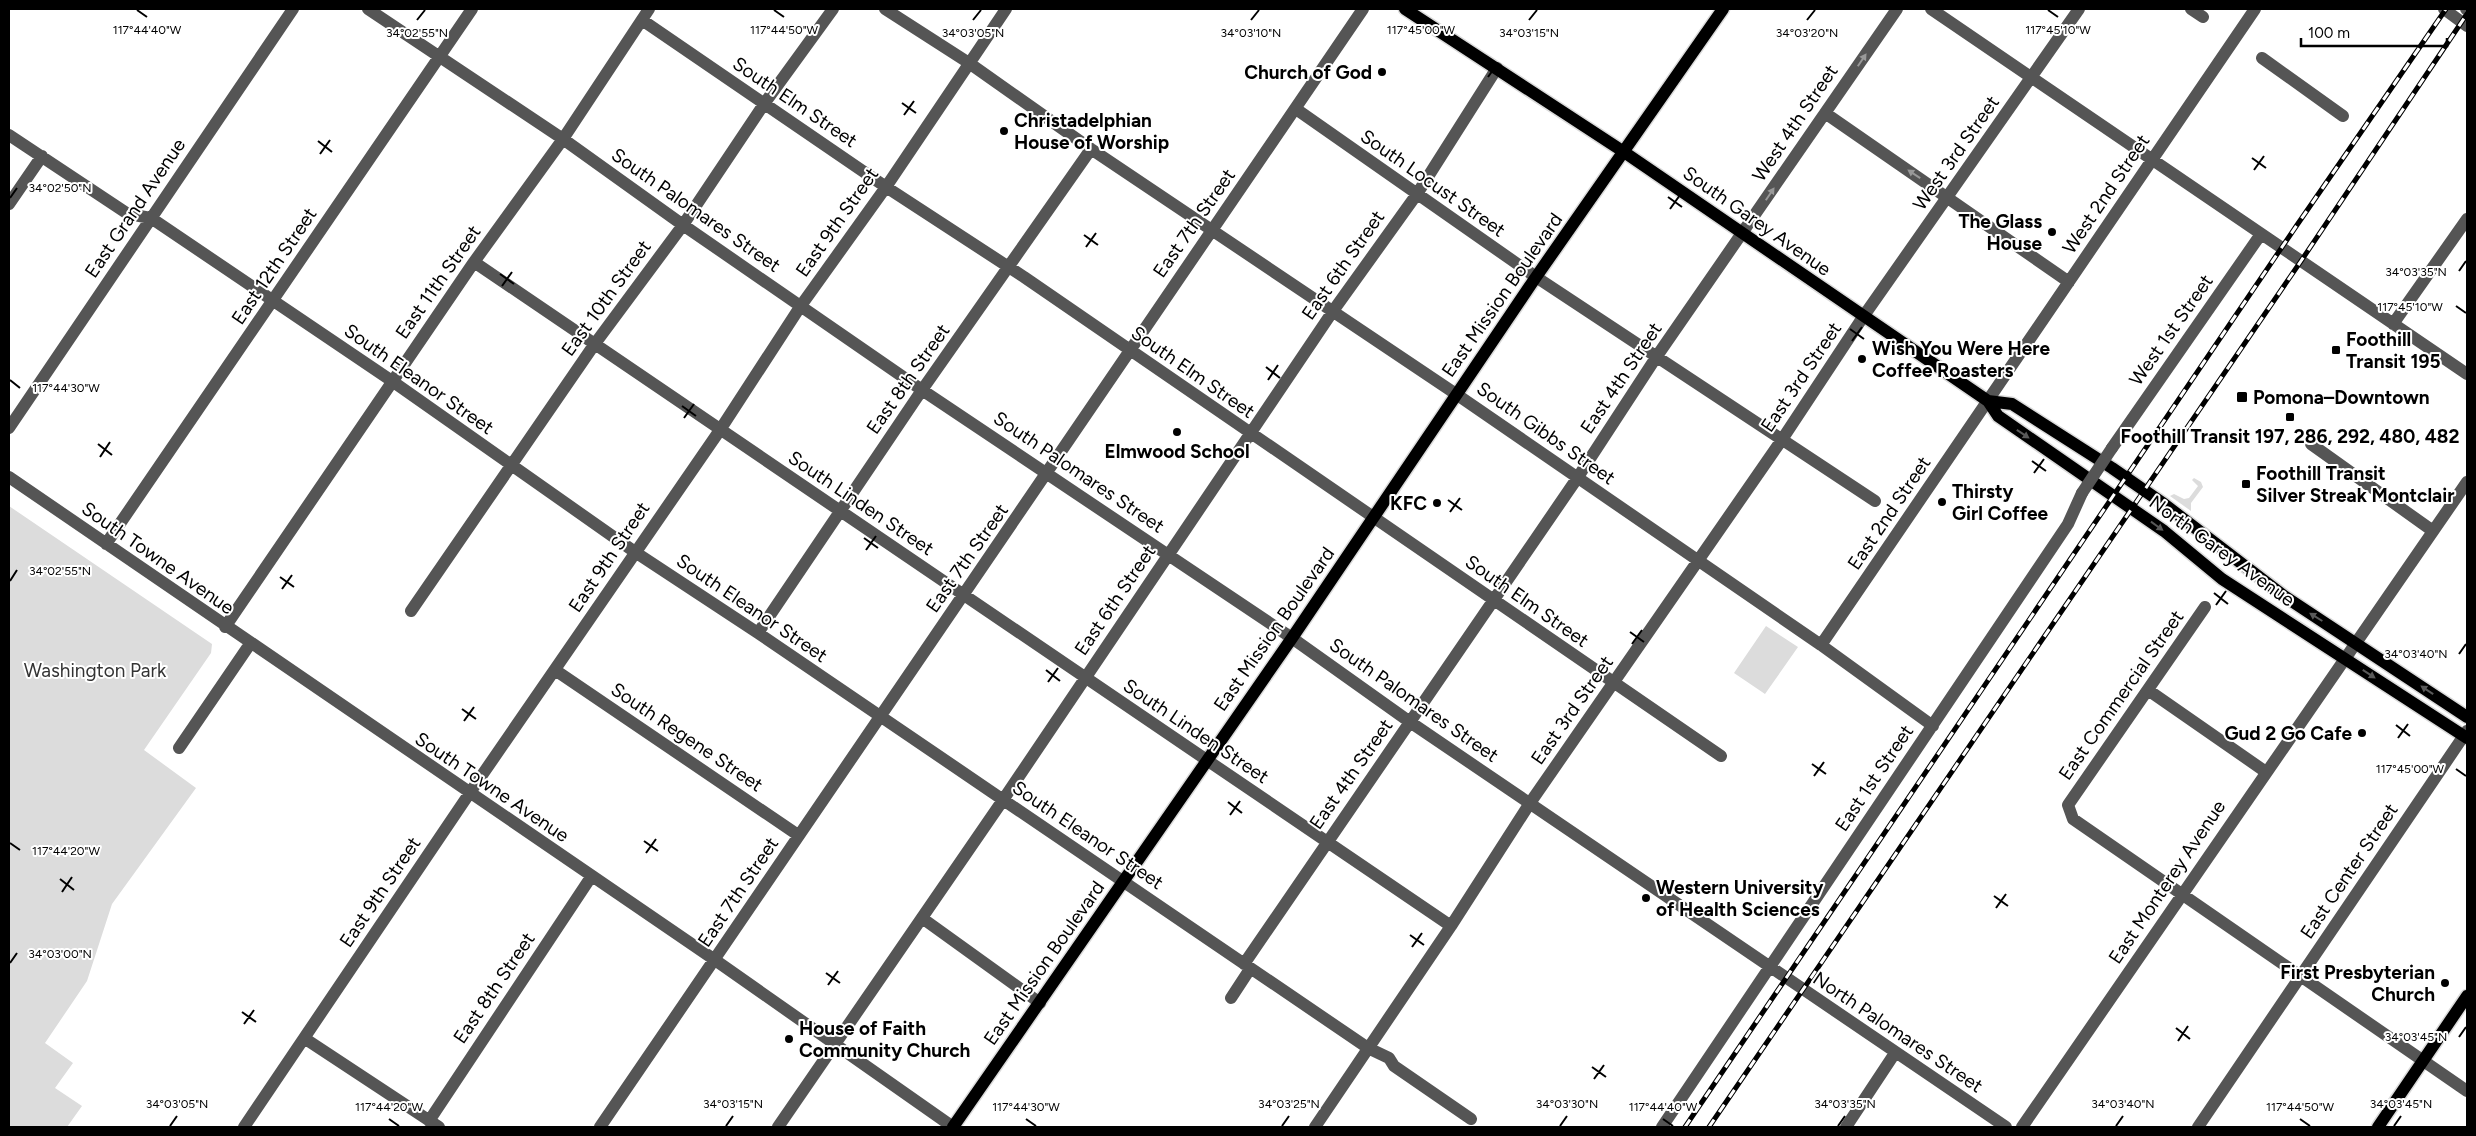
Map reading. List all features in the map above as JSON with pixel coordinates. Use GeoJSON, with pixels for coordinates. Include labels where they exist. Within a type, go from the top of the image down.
{"type":"FeatureCollection","features":[{"type":"Feature","properties":{"kind":"main road","name":"South Garey Avenue"},"geometry":{"type":"LineString","coordinates":[[1405,9],[1624,152],[1988,401],[2012,404],[2090,455]]}},
{"type":"Feature","properties":{"kind":"main road","name":"East Mission Boulevard"},"geometry":{"type":"LineString","coordinates":[[953,1127],[1292,638],[1536,277],[1723,9]]}},
{"type":"Feature","properties":{"kind":"main road","name":"North Garey Avenue"},"geometry":{"type":"LineString","coordinates":[[1988,401],[1998,416],[2164,531],[2222,579],[2466,735]]}},
{"type":"Feature","properties":{"kind":"main road","name":"North Garey Avenue"},"geometry":{"type":"LineString","coordinates":[[2090,455],[2164,504],[2284,596],[2467,717]]}},
{"type":"Feature","properties":{"kind":"main road"},"geometry":{"type":"LineString","coordinates":[[2378,1127],[2467,996]]}},
{"type":"Feature","properties":{"kind":"street","name":"East Grand Avenue"},"geometry":{"type":"LineString","coordinates":[[9,428],[293,9]]}},
{"type":"Feature","properties":{"kind":"street","name":"South Palomares Street"},"geometry":{"type":"LineString","coordinates":[[368,9],[563,139],[800,307],[1169,554],[1410,722],[1769,967]]}},
{"type":"Feature","properties":{"kind":"street","name":"East 12th Street"},"geometry":{"type":"LineString","coordinates":[[106,544],[472,9]]}},
{"type":"Feature","properties":{"kind":"street","name":"East 10th Street"},"geometry":{"type":"LineString","coordinates":[[411,611],[512,467],[594,345],[683,225],[764,104],[833,9]]}},
{"type":"Feature","properties":{"kind":"street","name":"South Gibbs Street"},"geometry":{"type":"LineString","coordinates":[[886,9],[969,63],[1091,148],[1578,477],[1933,726]]}},
{"type":"Feature","properties":{"kind":"street","name":"East 9th Street"},"geometry":{"type":"LineString","coordinates":[[244,1127],[469,794],[720,430],[800,307],[886,186],[1006,9]]}},
{"type":"Feature","properties":{"kind":"street","name":"East 7th Street"},"geometry":{"type":"LineString","coordinates":[[600,1127],[1363,9]]}},
{"type":"Feature","properties":{"kind":"street","name":"West 4th Street"},"geometry":{"type":"LineString","coordinates":[[1742,234],[1897,9]]}},
{"type":"Feature","properties":{"kind":"street"},"geometry":{"type":"LineString","coordinates":[[1931,9],[2467,374]]}},
{"type":"Feature","properties":{"kind":"street","name":"West 3rd Street"},"geometry":{"type":"LineString","coordinates":[[1863,317],[1949,198],[2079,9]]}},
{"type":"Feature","properties":{"kind":"street"},"geometry":{"type":"LineString","coordinates":[[2191,9],[2203,17]]}},
{"type":"Feature","properties":{"kind":"street","name":"West 2nd Street"},"geometry":{"type":"LineString","coordinates":[[1988,401],[2255,9]]}},
{"type":"Feature","properties":{"kind":"street"},"geometry":{"type":"LineString","coordinates":[[2444,9],[2467,26]]}},
{"type":"Feature","properties":{"kind":"street","name":"South Elm Street"},"geometry":{"type":"LineString","coordinates":[[645,14],[764,104],[1009,267],[1250,435],[1374,517],[1613,684],[1721,756]]}},
{"type":"Feature","properties":{"kind":"street","name":"East 11th Street"},"geometry":{"type":"LineString","coordinates":[[225,626],[474,262],[563,139],[645,14]]}},
{"type":"Feature","properties":{"kind":"street"},"geometry":{"type":"LineString","coordinates":[[2262,58],[2343,116]]}},
{"type":"Feature","properties":{"kind":"street","name":"East 6th Street"},"geometry":{"type":"LineString","coordinates":[[778,1127],[1003,800],[1333,311],[1417,194],[1497,68]]}},
{"type":"Feature","properties":{"kind":"street","name":"South Locust Street"},"geometry":{"type":"LineString","coordinates":[[1296,109],[1536,277],[1875,502]]}},
{"type":"Feature","properties":{"kind":"street"},"geometry":{"type":"LineString","coordinates":[[1825,113],[2069,282]]}},
{"type":"Feature","properties":{"kind":"street","name":"South Eleanor Street"},"geometry":{"type":"LineString","coordinates":[[9,135],[128,214],[151,218],[392,381],[635,552],[758,632],[879,717],[1368,1048],[1377,1060],[1384,1065],[1394,1066],[1471,1120]]}},
{"type":"Feature","properties":{"kind":"street","name":"East 8th Street"},"geometry":{"type":"LineString","coordinates":[[758,632],[922,390],[1091,148]]}},
{"type":"Feature","properties":{"kind":"street"},"geometry":{"type":"LineString","coordinates":[[9,204],[42,156]]}},
{"type":"Feature","properties":{"kind":"street"},"geometry":{"type":"LineString","coordinates":[[2393,324],[2467,219]]}},
{"type":"Feature","properties":{"kind":"street","name":"East 4th Street"},"geometry":{"type":"LineString","coordinates":[[1231,998],[1247,966],[1327,842],[1578,477],[1657,356],[1742,234]]}},
{"type":"Feature","properties":{"kind":"street","name":"West 1st Street"},"geometry":{"type":"LineString","coordinates":[[2112,448],[2261,234]]}},
{"type":"Feature","properties":{"kind":"street","name":"South Linden Street"},"geometry":{"type":"LineString","coordinates":[[474,262],[594,345],[841,510],[1205,761],[1451,926]]}},
{"type":"Feature","properties":{"kind":"street","name":"East 3rd Street"},"geometry":{"type":"LineString","coordinates":[[1315,1127],[1451,926],[1530,803],[1699,561],[1863,317]]}},
{"type":"Feature","properties":{"kind":"street","name":"East 2nd Street"},"geometry":{"type":"LineString","coordinates":[[1821,646],[1988,401]]}},
{"type":"Feature","properties":{"kind":"street"},"geometry":{"type":"LineString","coordinates":[[2311,444],[2433,531]]}},
{"type":"Feature","properties":{"kind":"street","name":"East 1st Street"},"geometry":{"type":"LineString","coordinates":[[1662,1127],[2068,524],[2082,493],[2112,448]]}},
{"type":"Feature","properties":{"kind":"street","name":"South Towne Avenue"},"geometry":{"type":"LineString","coordinates":[[9,477],[469,794],[715,960],[953,1127]]}},
{"type":"Feature","properties":{"kind":"street","name":"East Monterey Avenue"},"geometry":{"type":"LineString","coordinates":[[2022,1127],[2467,482]]}},
{"type":"Feature","properties":{"kind":"street","name":"East Commercial Street"},"geometry":{"type":"LineString","coordinates":[[2182,893],[2073,819],[2068,805],[2205,607]]}},
{"type":"Feature","properties":{"kind":"street"},"geometry":{"type":"LineString","coordinates":[[179,748],[250,644]]}},
{"type":"Feature","properties":{"kind":"street","name":"South Regene Street"},"geometry":{"type":"LineString","coordinates":[[555,670],[798,835]]}},
{"type":"Feature","properties":{"kind":"street"},"geometry":{"type":"LineString","coordinates":[[2148,690],[2266,772]]}},
{"type":"Feature","properties":{"kind":"street","name":"East Center Street"},"geometry":{"type":"LineString","coordinates":[[2198,1127],[2300,974],[2466,735]]}},
{"type":"Feature","properties":{"kind":"street","name":"East 8th Street"},"geometry":{"type":"LineString","coordinates":[[434,1124],[591,877]]}},
{"type":"Feature","properties":{"kind":"street"},"geometry":{"type":"LineString","coordinates":[[2182,893],[2467,1091]]}},
{"type":"Feature","properties":{"kind":"street"},"geometry":{"type":"LineString","coordinates":[[922,918],[1040,1003]]}},
{"type":"Feature","properties":{"kind":"street","name":"North Palomares Street"},"geometry":{"type":"LineString","coordinates":[[1769,967],[2006,1127]]}},
{"type":"Feature","properties":{"kind":"street"},"geometry":{"type":"LineString","coordinates":[[304,1038],[434,1124]]}},
{"type":"Feature","properties":{"kind":"street"},"geometry":{"type":"LineString","coordinates":[[1846,1127],[1895,1053]]}},
{"type":"Feature","properties":{"kind":"green space"},"geometry":{"type":"Polygon","coordinates":[[[2194,478],[2201,482],[2203,487],[2191,503],[2191,511],[2170,496],[2174,494],[2184,499],[2189,498],[2198,486],[2192,480],[2194,478]]]}},
{"type":"Feature","properties":{"kind":"green space","name":"Washington Park"},"geometry":{"type":"Polygon","coordinates":[[[9,506],[212,644],[211,653],[144,750],[196,788],[112,904],[87,981],[45,1043],[73,1063],[55,1088],[82,1106],[67,1127],[9,1127],[9,506]]]}},
{"type":"Feature","properties":{"kind":"green space"},"geometry":{"type":"Polygon","coordinates":[[[1766,626],[1798,647],[1765,694],[1734,673],[1766,626]]]}},
{"type":"Feature","properties":{"kind":"railway"},"geometry":{"type":"LineString","coordinates":[[1685,1127],[2297,225],[2446,9]]}},
{"type":"Feature","properties":{"kind":"railway"},"geometry":{"type":"LineString","coordinates":[[1709,1127],[2301,261],[2467,14]]}},
{"type":"Feature","properties":{"kind":"place","name":"Church of God"},"geometry":{"type":"Point","coordinates":[1382,72]}},
{"type":"Feature","properties":{"kind":"place","name":"Christadelphian House of Worship"},"geometry":{"type":"Point","coordinates":[1004,131]}},
{"type":"Feature","properties":{"kind":"place","name":"The Glass House"},"geometry":{"type":"Point","coordinates":[2052,232]}},
{"type":"Feature","properties":{"kind":"place","name":"Foothill Transit 195"},"geometry":{"type":"Point","coordinates":[2336,350]}},
{"type":"Feature","properties":{"kind":"place","name":"Wish You Were Here Coffee Roasters"},"geometry":{"type":"Point","coordinates":[1862,359]}},
{"type":"Feature","properties":{"kind":"place","name":"Pomona–Downtown"},"geometry":{"type":"Point","coordinates":[2242,397]}},
{"type":"Feature","properties":{"kind":"place","name":"Foothill Transit 197, 286, 292, 480, 482"},"geometry":{"type":"Point","coordinates":[2290,417]}},
{"type":"Feature","properties":{"kind":"place","name":"Elmwood School"},"geometry":{"type":"Point","coordinates":[1177,432]}},
{"type":"Feature","properties":{"kind":"place","name":"Foothill Transit Silver Streak Montclair"},"geometry":{"type":"Point","coordinates":[2246,484]}},
{"type":"Feature","properties":{"kind":"place","name":"Thirsty Girl Coffee"},"geometry":{"type":"Point","coordinates":[1942,502]}},
{"type":"Feature","properties":{"kind":"place","name":"KFC"},"geometry":{"type":"Point","coordinates":[1437,503]}},
{"type":"Feature","properties":{"kind":"place","name":"Gud 2 Go Cafe"},"geometry":{"type":"Point","coordinates":[2362,733]}},
{"type":"Feature","properties":{"kind":"place","name":"Western University of Health Sciences"},"geometry":{"type":"Point","coordinates":[1646,898]}},
{"type":"Feature","properties":{"kind":"place","name":"First Presbyterian Church"},"geometry":{"type":"Point","coordinates":[2445,983]}},
{"type":"Feature","properties":{"kind":"place","name":"House of Faith Community Church"},"geometry":{"type":"Point","coordinates":[789,1039]}}]}
